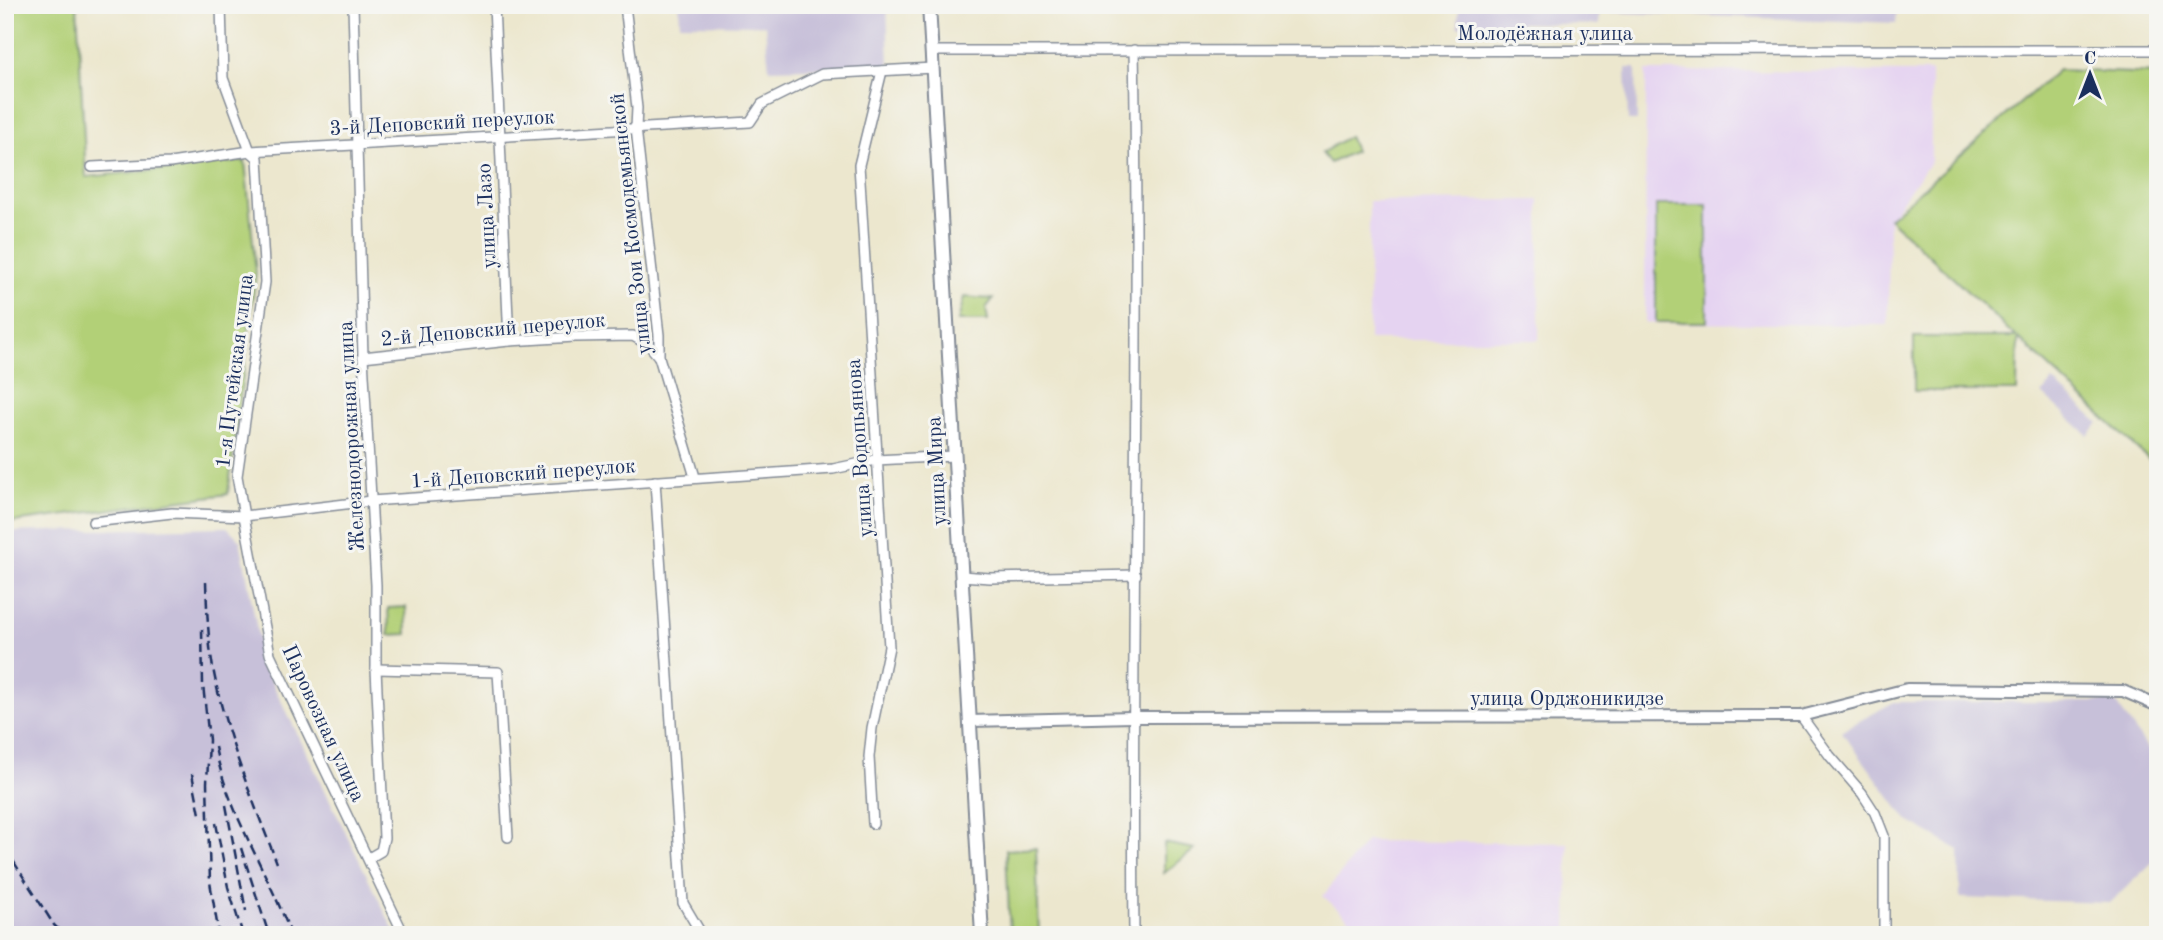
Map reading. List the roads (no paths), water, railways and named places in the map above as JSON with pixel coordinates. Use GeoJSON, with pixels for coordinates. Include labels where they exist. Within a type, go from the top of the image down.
{"type":"FeatureCollection","features":[{"type":"Feature","properties":{"kind":"main road","name":"улица Мира"},"geometry":{"type":"LineString","coordinates":[[929,5],[982,935]]}},
{"type":"Feature","properties":{"kind":"street","name":"1-я Путейская улица"},"geometry":{"type":"LineString","coordinates":[[221,5],[223,78],[250,151],[258,158],[265,282],[237,476],[244,516]]}},
{"type":"Feature","properties":{"kind":"street","name":"Железнодорожная улица"},"geometry":{"type":"LineString","coordinates":[[353,5],[363,357],[376,585],[376,669],[384,838],[381,851],[369,858]]}},
{"type":"Feature","properties":{"kind":"street","name":"улица Лазо"},"geometry":{"type":"LineString","coordinates":[[494,5],[509,341]]}},
{"type":"Feature","properties":{"kind":"street","name":"улица Зои Космодемьянской"},"geometry":{"type":"LineString","coordinates":[[625,5],[637,107],[636,128],[659,335],[659,357],[695,477]]}},
{"type":"Feature","properties":{"kind":"street"},"geometry":{"type":"LineString","coordinates":[[1134,50],[1134,935]]}},
{"type":"Feature","properties":{"kind":"street","name":"Молодёжная улица"},"geometry":{"type":"LineString","coordinates":[[932,51],[2158,50]]}},
{"type":"Feature","properties":{"kind":"street"},"geometry":{"type":"LineString","coordinates":[[881,71],[933,68]]}},
{"type":"Feature","properties":{"kind":"street","name":"3-й Деповский переулок"},"geometry":{"type":"LineString","coordinates":[[92,167],[170,163],[250,151],[750,122],[762,104],[822,74],[881,71]]}},
{"type":"Feature","properties":{"kind":"street","name":"улица Водопьянова"},"geometry":{"type":"LineString","coordinates":[[873,824],[869,757],[872,728],[889,647],[859,165],[881,71]]}},
{"type":"Feature","properties":{"kind":"street","name":"2-й Деповский переулок"},"geometry":{"type":"LineString","coordinates":[[363,357],[509,341],[633,336],[649,345],[659,357]]}},
{"type":"Feature","properties":{"kind":"street","name":"1-й Деповский переулок"},"geometry":{"type":"LineString","coordinates":[[93,522],[172,513],[244,516],[371,500],[832,469],[876,460],[954,456]]}},
{"type":"Feature","properties":{"kind":"street"},"geometry":{"type":"LineString","coordinates":[[655,481],[684,903],[702,935]]}},
{"type":"Feature","properties":{"kind":"street","name":"Паровозная улица"},"geometry":{"type":"LineString","coordinates":[[244,516],[270,654],[404,935]]}},
{"type":"Feature","properties":{"kind":"street"},"geometry":{"type":"LineString","coordinates":[[961,576],[990,578],[1136,575]]}},
{"type":"Feature","properties":{"kind":"street"},"geometry":{"type":"LineString","coordinates":[[376,669],[498,672],[508,837]]}},
{"type":"Feature","properties":{"kind":"street","name":"улица Орджоникидзе"},"geometry":{"type":"LineString","coordinates":[[970,721],[1133,717],[1801,716],[1907,689],[2123,691],[2158,706]]}},
{"type":"Feature","properties":{"kind":"street"},"geometry":{"type":"LineString","coordinates":[[1801,716],[1830,756],[1862,793],[1875,813],[1884,836],[1884,935]]}},
{"type":"Feature","properties":{"kind":"railway"},"geometry":{"type":"LineString","coordinates":[[206,582],[210,646],[218,693],[241,767],[277,863]]}},
{"type":"Feature","properties":{"kind":"railway"},"geometry":{"type":"LineString","coordinates":[[202,629],[203,685],[209,740],[207,783],[210,882],[219,935]]}},
{"type":"Feature","properties":{"kind":"railway"},"geometry":{"type":"LineString","coordinates":[[215,747],[229,796],[291,935]]}},
{"type":"Feature","properties":{"kind":"railway"},"geometry":{"type":"LineString","coordinates":[[192,774],[200,814]]}},
{"type":"Feature","properties":{"kind":"railway"},"geometry":{"type":"LineString","coordinates":[[226,805],[246,911]]}},
{"type":"Feature","properties":{"kind":"railway"},"geometry":{"type":"LineString","coordinates":[[216,823],[228,887],[243,935]]}},
{"type":"Feature","properties":{"kind":"railway"},"geometry":{"type":"LineString","coordinates":[[5,848],[54,925],[64,935]]}},
{"type":"Feature","properties":{"kind":"railway"},"geometry":{"type":"LineString","coordinates":[[241,848],[269,935]]}}]}
